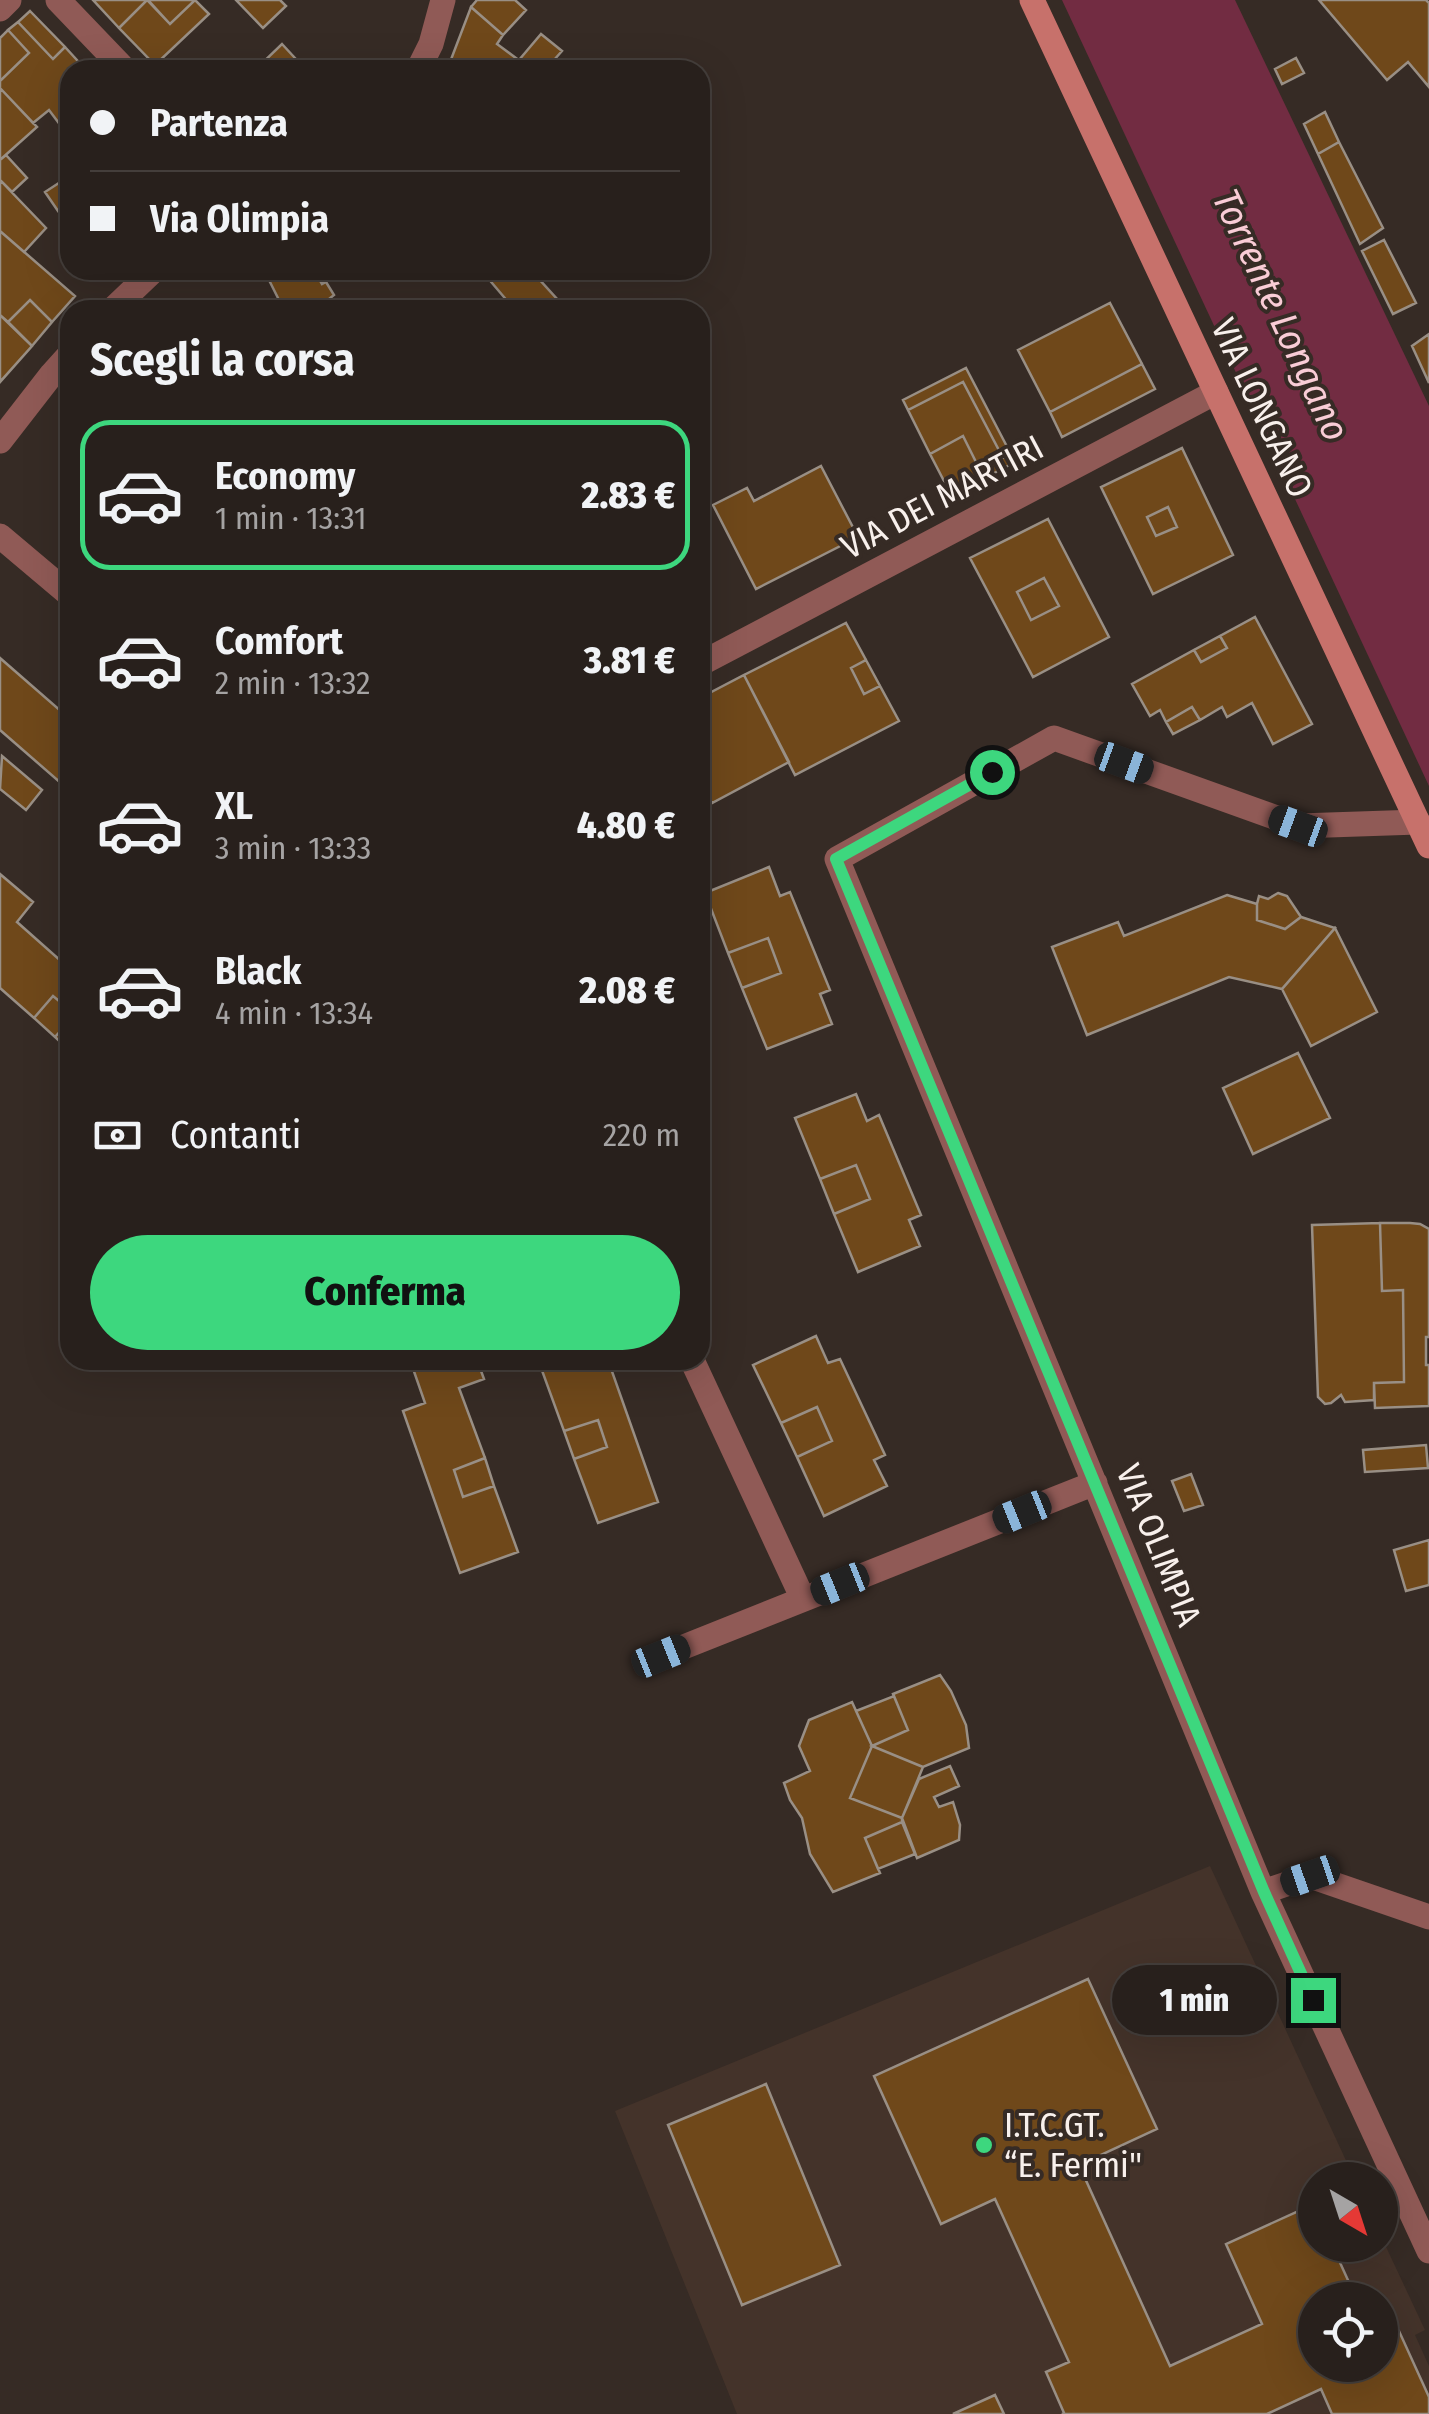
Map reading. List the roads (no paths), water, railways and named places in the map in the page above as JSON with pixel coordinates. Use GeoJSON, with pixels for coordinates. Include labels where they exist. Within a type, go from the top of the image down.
{"type":"FeatureCollection","features":[{"type":"Feature","properties":{"kind":"street"},"geometry":{"type":"LineString","coordinates":[[0,10],[9,0]]}},
{"type":"Feature","properties":{"kind":"street"},"geometry":{"type":"LineString","coordinates":[[58,0],[115,60]]}},
{"type":"Feature","properties":{"kind":"street"},"geometry":{"type":"LineString","coordinates":[[423,60],[443,0]]}},
{"type":"Feature","properties":{"kind":"street","name":"VIA LONGANO"},"geometry":{"type":"LineString","coordinates":[[1032,0],[1424,834]]}},
{"type":"Feature","properties":{"kind":"street"},"geometry":{"type":"LineString","coordinates":[[122,300],[144,280]]}},
{"type":"Feature","properties":{"kind":"street"},"geometry":{"type":"LineString","coordinates":[[0,441],[60,365]]}},
{"type":"Feature","properties":{"kind":"street","name":"VIA DEI MARTIRI"},"geometry":{"type":"LineString","coordinates":[[710,659],[1216,392]]}},
{"type":"Feature","properties":{"kind":"street"},"geometry":{"type":"LineString","coordinates":[[0,536],[60,587]]}},
{"type":"Feature","properties":{"kind":"street","name":"VIA OLIMPIA"},"geometry":{"type":"LineString","coordinates":[[1424,834],[1298,826],[1054,738],[836,859],[1264,1892],[1429,2251]]}},
{"type":"Feature","properties":{"kind":"street"},"geometry":{"type":"LineString","coordinates":[[697,1370],[803,1599]]}},
{"type":"Feature","properties":{"kind":"street"},"geometry":{"type":"LineString","coordinates":[[661,1656],[1096,1483]]}},
{"type":"Feature","properties":{"kind":"street"},"geometry":{"type":"LineString","coordinates":[[1264,1892],[1310,1876],[1429,1917]]}},
{"type":"Feature","properties":{"kind":"water","name":"Torrente Longano"},"geometry":{"type":"Polygon","coordinates":[[[1062,0],[1235,0],[1429,406],[1429,786],[1062,0]]]}},
{"type":"Feature","properties":{"kind":"place","name":"I.T.C.GT. “E. Fermi\""},"geometry":{"type":"Point","coordinates":[984,2145]}}]}
